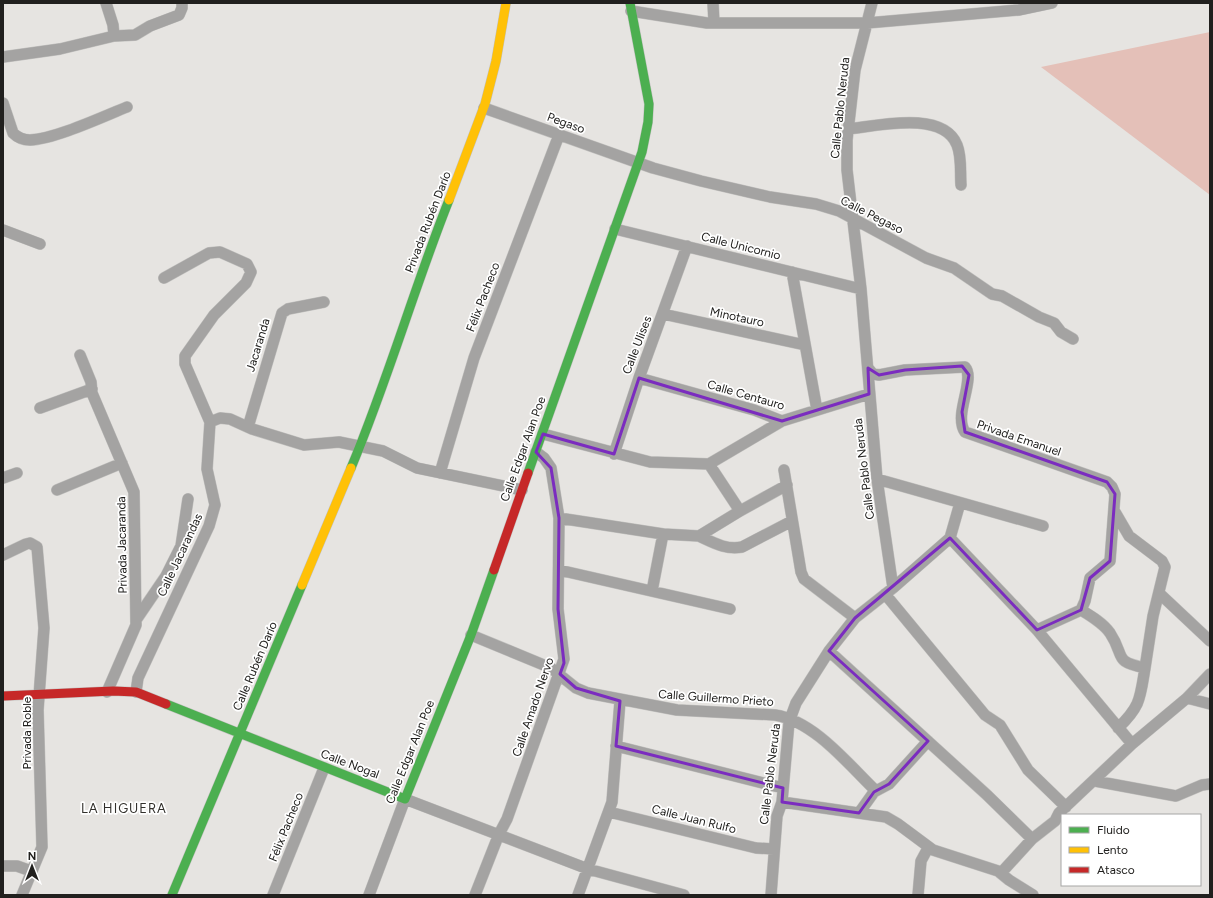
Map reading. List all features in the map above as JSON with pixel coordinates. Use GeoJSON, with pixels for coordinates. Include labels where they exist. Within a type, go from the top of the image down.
{"type":"FeatureCollection","features":[{"type":"Feature","properties":{"kind":"street"},"geometry":{"type":"LineString","coordinates":[[106,3],[113,25],[114,36]]}},
{"type":"Feature","properties":{"kind":"street","name":"Privada Rubén Darío"},"geometry":{"type":"LineString","coordinates":[[360,446],[422,269],[484,108],[500,44],[506,3]]}},
{"type":"Feature","properties":{"kind":"street"},"geometry":{"type":"LineString","coordinates":[[713,3],[714,23]]}},
{"type":"Feature","properties":{"kind":"street","name":"Calle Pablo Neruda"},"geometry":{"type":"LineString","coordinates":[[771,895],[777,816],[782,802],[790,718],[796,703],[830,650],[855,618],[889,591],[877,479],[868,368],[847,170],[848,129],[856,65],[872,3]]}},
{"type":"Feature","properties":{"kind":"street"},"geometry":{"type":"LineString","coordinates":[[984,13],[989,3]]}},
{"type":"Feature","properties":{"kind":"street"},"geometry":{"type":"LineString","coordinates":[[631,7],[699,22],[867,23],[1019,10],[1052,3]]}},
{"type":"Feature","properties":{"kind":"street"},"geometry":{"type":"LineString","coordinates":[[3,57],[60,49],[114,36],[135,35],[150,26],[176,17],[182,7]]}},
{"type":"Feature","properties":{"kind":"street","name":"Calle Edgar Alan Poe"},"geometry":{"type":"LineString","coordinates":[[369,895],[405,799],[471,635],[639,163],[646,136],[649,104],[631,7]]}},
{"type":"Feature","properties":{"kind":"street"},"geometry":{"type":"LineString","coordinates":[[3,103],[9,116],[7,130],[17,137],[38,139],[127,108]]}},
{"type":"Feature","properties":{"kind":"street","name":"Pegaso"},"geometry":{"type":"LineString","coordinates":[[484,108],[639,163]]}},
{"type":"Feature","properties":{"kind":"street"},"geometry":{"type":"LineString","coordinates":[[848,129],[909,123],[927,124],[941,128],[950,135],[957,146],[962,185]]}},
{"type":"Feature","properties":{"kind":"street","name":"Félix Pacheco"},"geometry":{"type":"LineString","coordinates":[[440,472],[474,358],[559,134]]}},
{"type":"Feature","properties":{"kind":"street","name":"Calle Pegaso"},"geometry":{"type":"LineString","coordinates":[[639,163],[701,181],[770,197],[822,205],[852,217],[926,258],[959,271],[992,294],[1002,296],[1039,317],[1054,323],[1061,332],[1073,339]]}},
{"type":"Feature","properties":{"kind":"street","name":"Calle Unicornio"},"geometry":{"type":"LineString","coordinates":[[615,229],[860,289]]}},
{"type":"Feature","properties":{"kind":"street"},"geometry":{"type":"LineString","coordinates":[[3,230],[40,244]]}},
{"type":"Feature","properties":{"kind":"street","name":"Calle Ulises"},"geometry":{"type":"LineString","coordinates":[[614,454],[639,378],[688,246]]}},
{"type":"Feature","properties":{"kind":"street"},"geometry":{"type":"LineString","coordinates":[[164,278],[209,254],[216,252],[243,262],[250,268],[250,275],[246,283],[214,315],[184,359],[210,422],[224,418],[304,445],[337,441],[360,446],[383,452],[412,467],[522,490]]}},
{"type":"Feature","properties":{"kind":"street"},"geometry":{"type":"LineString","coordinates":[[792,272],[817,410]]}},
{"type":"Feature","properties":{"kind":"street","name":"Jacaranda"},"geometry":{"type":"LineString","coordinates":[[248,427],[282,313],[288,309],[324,302]]}},
{"type":"Feature","properties":{"kind":"street","name":"Minotauro"},"geometry":{"type":"LineString","coordinates":[[663,314],[805,345]]}},
{"type":"Feature","properties":{"kind":"street","name":"Privada Jacaranda"},"geometry":{"type":"LineString","coordinates":[[80,355],[91,382],[92,394],[134,492],[136,620],[134,630],[107,692]]}},
{"type":"Feature","properties":{"kind":"street","name":"Privada Emanuel"},"geometry":{"type":"LineString","coordinates":[[868,368],[873,374],[879,376],[905,370],[965,367],[969,375],[962,412],[962,425],[965,432],[1107,482],[1112,487],[1115,494],[1111,556],[1107,564],[1090,578],[1085,601],[1080,610]]}},
{"type":"Feature","properties":{"kind":"street","name":"Calle Centauro"},"geometry":{"type":"LineString","coordinates":[[639,378],[754,410],[782,421],[869,394]]}},
{"type":"Feature","properties":{"kind":"street"},"geometry":{"type":"LineString","coordinates":[[40,408],[92,389]]}},
{"type":"Feature","properties":{"kind":"street"},"geometry":{"type":"LineString","coordinates":[[543,434],[614,454],[650,462],[709,464],[782,421]]}},
{"type":"Feature","properties":{"kind":"street","name":"Calle Jacarandas"},"geometry":{"type":"LineString","coordinates":[[136,692],[141,669],[213,516],[215,501],[207,469],[210,422]]}},
{"type":"Feature","properties":{"kind":"street","name":"Calle Rubén Darío"},"geometry":{"type":"LineString","coordinates":[[172,895],[360,446]]}},
{"type":"Feature","properties":{"kind":"street","name":"Calle Amado Nervo"},"geometry":{"type":"LineString","coordinates":[[475,895],[499,834],[507,819],[560,674],[564,659],[558,609],[559,518],[551,468],[544,458],[536,452]]}},
{"type":"Feature","properties":{"kind":"street"},"geometry":{"type":"LineString","coordinates":[[58,490],[122,463]]}},
{"type":"Feature","properties":{"kind":"street"},"geometry":{"type":"LineString","coordinates":[[709,464],[740,511]]}},
{"type":"Feature","properties":{"kind":"street"},"geometry":{"type":"LineString","coordinates":[[784,470],[801,572],[804,579],[855,618]]}},
{"type":"Feature","properties":{"kind":"street"},"geometry":{"type":"LineString","coordinates":[[3,478],[17,472]]}},
{"type":"Feature","properties":{"kind":"street"},"geometry":{"type":"LineString","coordinates":[[877,479],[1043,526]]}},
{"type":"Feature","properties":{"kind":"street"},"geometry":{"type":"LineString","coordinates":[[699,536],[787,485]]}},
{"type":"Feature","properties":{"kind":"street"},"geometry":{"type":"LineString","coordinates":[[136,620],[166,576],[181,546],[188,499]]}},
{"type":"Feature","properties":{"kind":"street"},"geometry":{"type":"LineString","coordinates":[[960,503],[950,538],[889,591],[985,714],[1000,726],[1028,770],[1066,808]]}},
{"type":"Feature","properties":{"kind":"street"},"geometry":{"type":"LineString","coordinates":[[1114,510],[1129,536],[1162,561],[1165,567],[1153,616],[1139,703],[1134,712],[1118,728]]}},
{"type":"Feature","properties":{"kind":"street"},"geometry":{"type":"LineString","coordinates":[[559,518],[663,534],[699,536],[728,549],[742,547],[792,521]]}},
{"type":"Feature","properties":{"kind":"street"},"geometry":{"type":"LineString","coordinates":[[652,591],[663,534]]}},
{"type":"Feature","properties":{"kind":"street"},"geometry":{"type":"LineString","coordinates":[[950,538],[1037,630],[1132,744]]}},
{"type":"Feature","properties":{"kind":"street","name":"Privada Roble"},"geometry":{"type":"LineString","coordinates":[[3,555],[26,544],[34,544],[38,551],[44,628],[38,710],[42,847],[30,871],[22,895]]}},
{"type":"Feature","properties":{"kind":"street"},"geometry":{"type":"LineString","coordinates":[[559,570],[730,609]]}},
{"type":"Feature","properties":{"kind":"street"},"geometry":{"type":"LineString","coordinates":[[1159,593],[1210,640]]}},
{"type":"Feature","properties":{"kind":"street"},"geometry":{"type":"LineString","coordinates":[[1037,630],[1080,610],[1103,624],[1110,633],[1123,661],[1145,668]]}},
{"type":"Feature","properties":{"kind":"street","name":"Calle Guillermo Prieto"},"geometry":{"type":"LineString","coordinates":[[471,635],[551,668],[582,692],[678,710],[775,715],[790,718],[812,730],[876,790]]}},
{"type":"Feature","properties":{"kind":"street"},"geometry":{"type":"LineString","coordinates":[[830,650],[987,795],[1032,839]]}},
{"type":"Feature","properties":{"kind":"street"},"geometry":{"type":"LineString","coordinates":[[1001,873],[1032,839],[1058,823],[1059,813],[1095,781],[1132,744],[1187,698],[1210,674]]}},
{"type":"Feature","properties":{"kind":"street","name":"Calle Nogal"},"geometry":{"type":"LineString","coordinates":[[3,696],[136,692],[324,768],[588,869],[684,895]]}},
{"type":"Feature","properties":{"kind":"street"},"geometry":{"type":"LineString","coordinates":[[1187,698],[1210,704]]}},
{"type":"Feature","properties":{"kind":"street"},"geometry":{"type":"LineString","coordinates":[[578,895],[612,802],[620,700]]}},
{"type":"Feature","properties":{"kind":"street"},"geometry":{"type":"LineString","coordinates":[[859,813],[876,790],[889,784],[928,741]]}},
{"type":"Feature","properties":{"kind":"street"},"geometry":{"type":"LineString","coordinates":[[616,746],[783,788]]}},
{"type":"Feature","properties":{"kind":"street","name":"Félix Pacheco"},"geometry":{"type":"LineString","coordinates":[[273,895],[324,768]]}},
{"type":"Feature","properties":{"kind":"street"},"geometry":{"type":"LineString","coordinates":[[1095,781],[1176,796],[1202,785],[1210,784]]}},
{"type":"Feature","properties":{"kind":"street"},"geometry":{"type":"LineString","coordinates":[[782,802],[881,816],[892,820],[928,848],[1001,873],[1009,880],[1033,895]]}},
{"type":"Feature","properties":{"kind":"street","name":"Calle Juan Rulfo"},"geometry":{"type":"LineString","coordinates":[[609,812],[756,848],[774,849]]}},
{"type":"Feature","properties":{"kind":"street"},"geometry":{"type":"LineString","coordinates":[[918,895],[921,861],[928,848]]}},
{"type":"Feature","properties":{"kind":"street"},"geometry":{"type":"LineString","coordinates":[[3,866],[17,866],[30,871]]}},
{"type":"Feature","properties":{"kind":"highlighted area"},"geometry":{"type":"Polygon","coordinates":[[[962,366],[969,375],[962,412],[965,432],[1107,482],[1115,494],[1110,561],[1090,578],[1081,610],[1037,630],[950,538],[855,618],[829,651],[928,741],[889,784],[874,792],[859,813],[782,802],[783,788],[616,746],[620,701],[576,688],[560,674],[564,663],[558,609],[559,518],[551,468],[536,452],[543,434],[614,454],[639,378],[782,421],[869,394],[868,368],[879,375],[905,370],[962,366]]]}},
{"type":"Feature","properties":{"kind":"shaded area"},"geometry":{"type":"Polygon","coordinates":[[[1210,32],[1210,195],[1041,67],[1210,32]]]}},
{"type":"Feature","properties":{"kind":"traffic: fast"},"geometry":{"type":"LineString","coordinates":[[528,473],[642,152],[648,122],[649,104],[630,3]]}},
{"type":"Feature","properties":{"kind":"traffic: fast"},"geometry":{"type":"LineString","coordinates":[[351,468],[377,401],[449,200]]}},
{"type":"Feature","properties":{"kind":"traffic: fast"},"geometry":{"type":"LineString","coordinates":[[166,704],[405,799],[471,635],[494,570]]}},
{"type":"Feature","properties":{"kind":"traffic: fast"},"geometry":{"type":"LineString","coordinates":[[172,895],[302,585]]}},
{"type":"Feature","properties":{"kind":"traffic: slow"},"geometry":{"type":"LineString","coordinates":[[449,200],[485,104],[496,61],[506,3]]}},
{"type":"Feature","properties":{"kind":"traffic: slow"},"geometry":{"type":"LineString","coordinates":[[302,585],[351,468]]}},
{"type":"Feature","properties":{"kind":"traffic: jam"},"geometry":{"type":"LineString","coordinates":[[494,570],[528,473]]}},
{"type":"Feature","properties":{"kind":"traffic: jam"},"geometry":{"type":"LineString","coordinates":[[3,696],[113,691],[136,692],[166,704]]}},
{"type":"Feature","properties":{"kind":"district","name":"LA HIGUERA"},"geometry":{"type":"Point","coordinates":[124,808]}}]}
